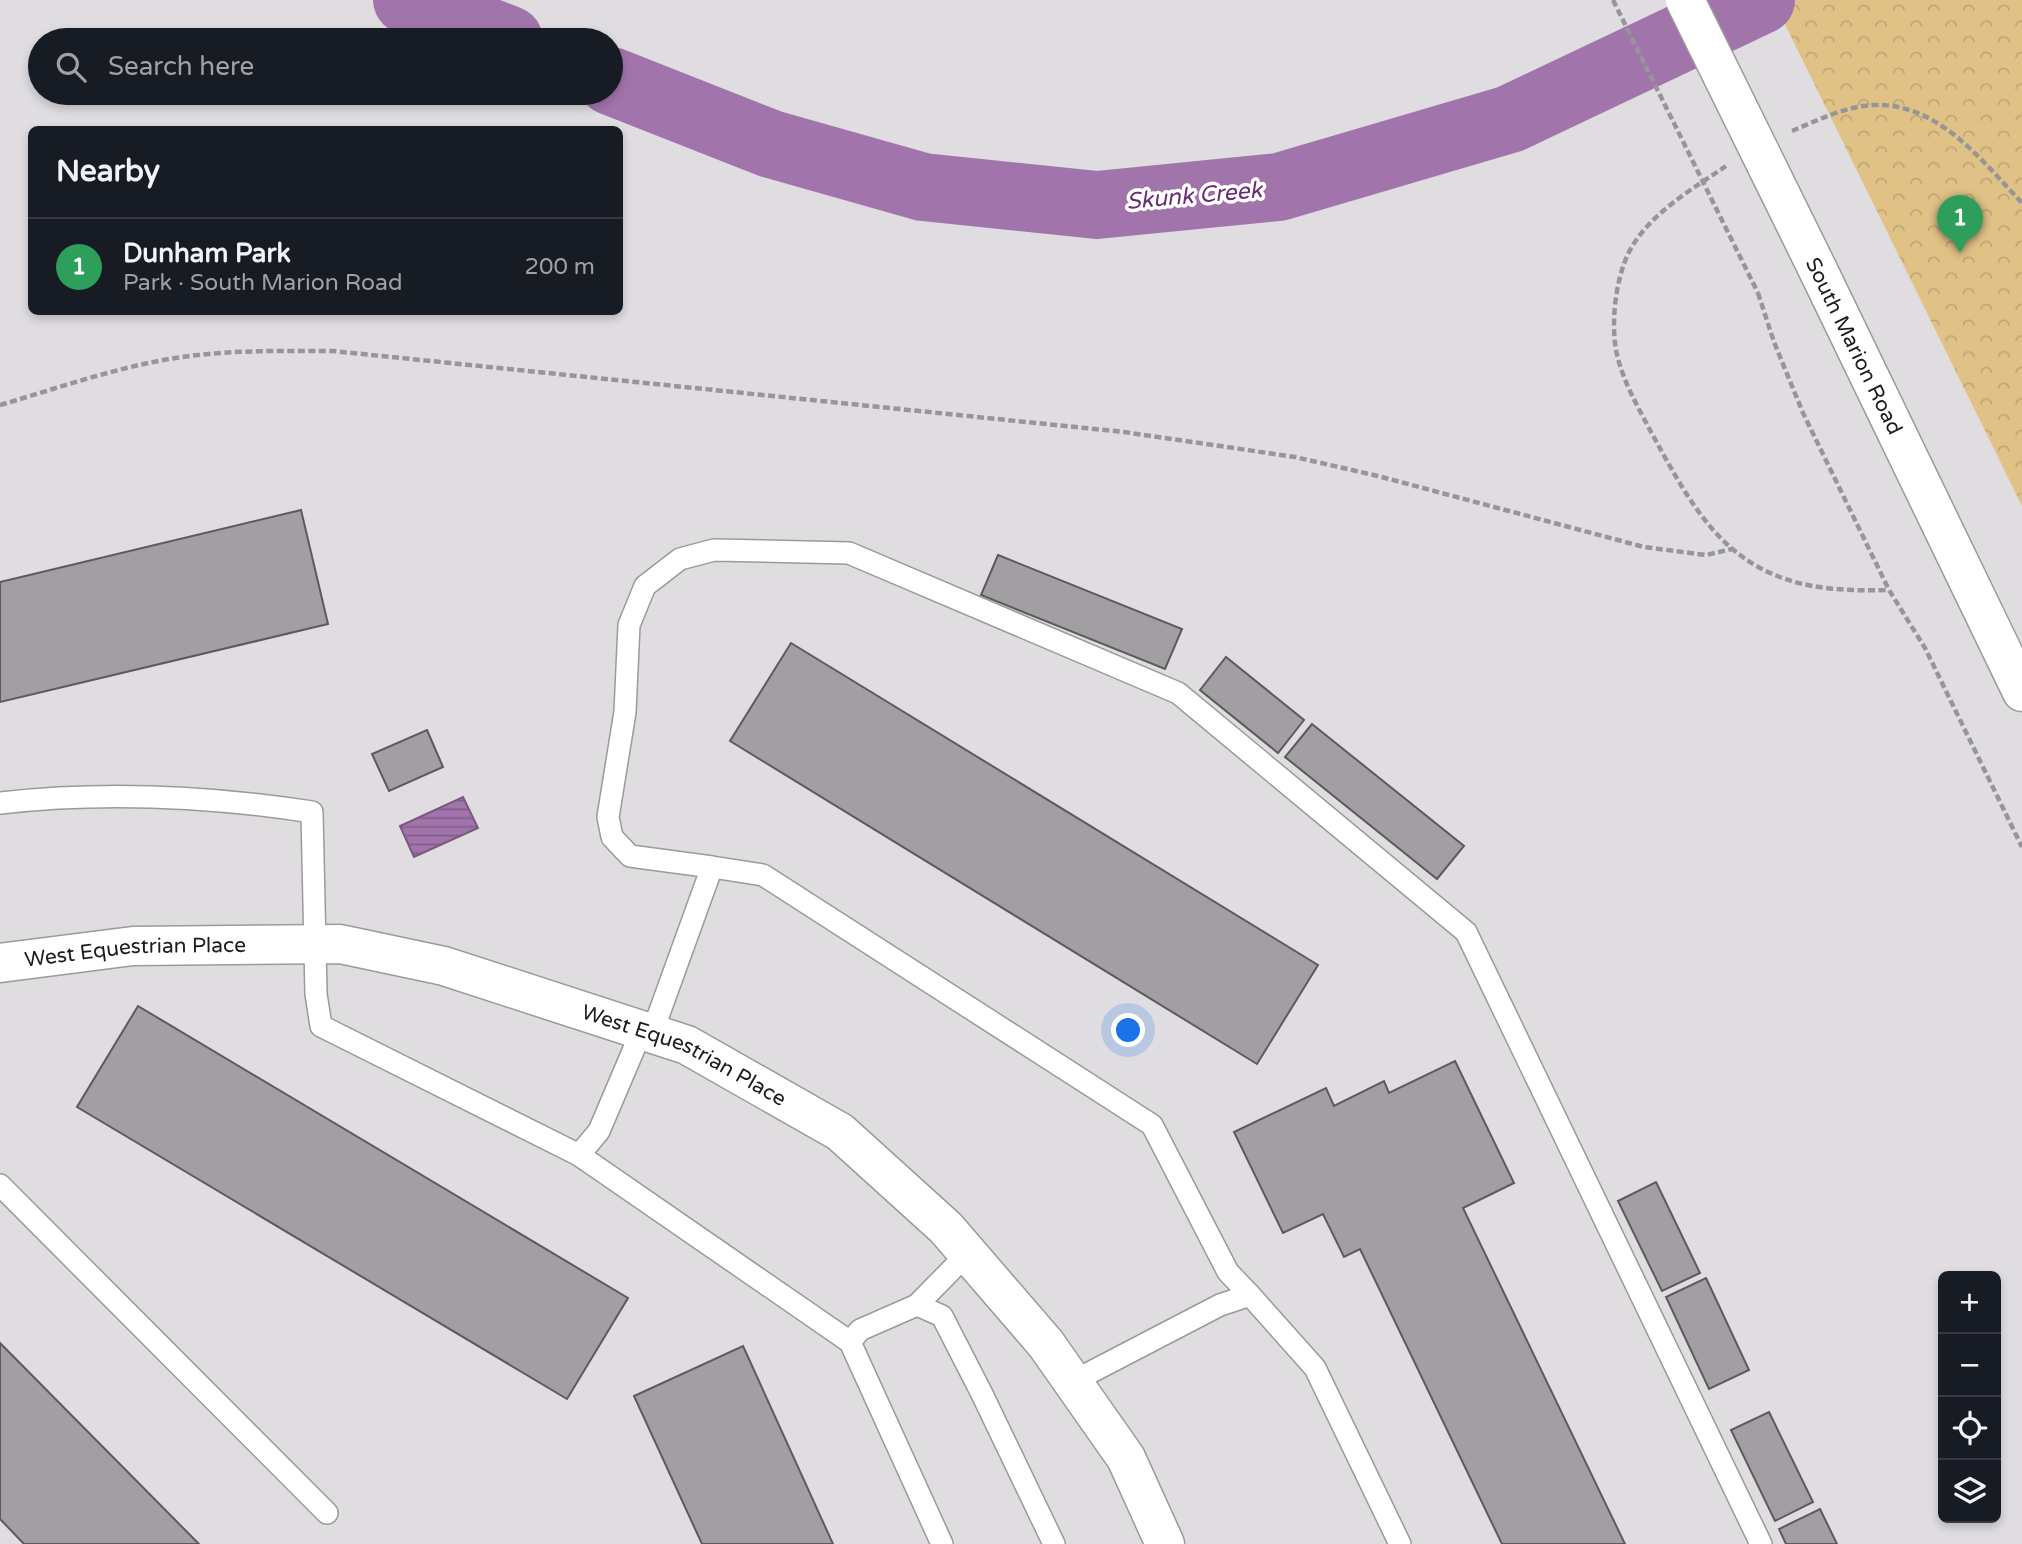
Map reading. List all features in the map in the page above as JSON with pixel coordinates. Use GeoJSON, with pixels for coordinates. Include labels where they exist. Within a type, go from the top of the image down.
{"type":"FeatureCollection","features":[{"type":"Feature","properties":{"kind":"street","name":"South Marion Road"},"geometry":{"type":"LineString","coordinates":[[1685,0],[2020,683]]}},
{"type":"Feature","properties":{"kind":"street","name":"West Equestrian Place"},"geometry":{"type":"LineString","coordinates":[[0,963],[133,946],[341,944],[444,966],[687,1045],[840,1132],[946,1228],[1045,1344],[1126,1458],[1165,1544]]}},
{"type":"Feature","properties":{"kind":"lane"},"geometry":{"type":"LineString","coordinates":[[1400,1544],[1315,1368],[1228,1272],[1152,1125],[763,875],[630,856],[612,837],[608,817],[625,712],[629,625],[645,586],[680,559],[714,550],[849,553],[1178,693],[1466,932],[1761,1544]]}},
{"type":"Feature","properties":{"kind":"lane"},"geometry":{"type":"LineString","coordinates":[[0,803],[131,795],[241,801],[312,812],[316,994],[321,1026],[579,1155],[850,1342],[942,1544]]}},
{"type":"Feature","properties":{"kind":"lane"},"geometry":{"type":"LineString","coordinates":[[579,1155],[599,1131],[647,1032],[712,867]]}},
{"type":"Feature","properties":{"kind":"lane"},"geometry":{"type":"LineString","coordinates":[[0,1185],[327,1513]]}},
{"type":"Feature","properties":{"kind":"lane"},"geometry":{"type":"LineString","coordinates":[[850,1342],[860,1330],[917,1305],[968,1254]]}},
{"type":"Feature","properties":{"kind":"lane"},"geometry":{"type":"LineString","coordinates":[[1072,1382],[1220,1305],[1251,1295]]}},
{"type":"Feature","properties":{"kind":"lane"},"geometry":{"type":"LineString","coordinates":[[917,1305],[942,1316],[1054,1544]]}},
{"type":"Feature","properties":{"kind":"path"},"geometry":{"type":"LineString","coordinates":[[1613,0],[1758,293],[1774,342],[1803,413],[1889,590],[1925,648],[2022,847]]}},
{"type":"Feature","properties":{"kind":"path"},"geometry":{"type":"LineString","coordinates":[[1782,136],[1844,111],[1874,105],[1904,108],[1928,117],[1950,131],[2022,203]]}},
{"type":"Feature","properties":{"kind":"path"},"geometry":{"type":"LineString","coordinates":[[1730,163],[1680,198],[1648,226],[1628,254],[1618,287],[1615,324],[1615,344],[1623,373],[1681,487],[1701,516],[1732,549],[1764,570],[1806,585],[1847,591],[1889,590]]}},
{"type":"Feature","properties":{"kind":"path"},"geometry":{"type":"LineString","coordinates":[[0,405],[128,368],[196,355],[261,351],[333,351],[1202,442],[1295,457],[1378,475],[1644,547],[1706,555],[1732,549]]}},
{"type":"Feature","properties":{"kind":"green space"},"geometry":{"type":"Polygon","coordinates":[[[1773,0],[2022,0],[2022,506],[1773,0]]]}},
{"type":"Feature","properties":{"kind":"shaded area"},"geometry":{"type":"Polygon","coordinates":[[[463,797],[478,828],[414,857],[400,826],[463,797]]]}},
{"type":"Feature","properties":{"kind":"building"},"geometry":{"type":"Polygon","coordinates":[[[301,510],[328,624],[0,702],[0,582],[301,510]]]}},
{"type":"Feature","properties":{"kind":"building"},"geometry":{"type":"Polygon","coordinates":[[[998,555],[1182,629],[1165,669],[981,595],[998,555]]]}},
{"type":"Feature","properties":{"kind":"building"},"geometry":{"type":"Polygon","coordinates":[[[791,643],[1318,965],[1257,1064],[730,741],[791,643]]]}},
{"type":"Feature","properties":{"kind":"building"},"geometry":{"type":"Polygon","coordinates":[[[1226,657],[1304,720],[1278,753],[1200,690],[1226,657]]]}},
{"type":"Feature","properties":{"kind":"building"},"geometry":{"type":"Polygon","coordinates":[[[1312,724],[1464,846],[1437,879],[1285,757],[1312,724]]]}},
{"type":"Feature","properties":{"kind":"building"},"geometry":{"type":"Polygon","coordinates":[[[427,730],[443,767],[389,791],[372,754],[427,730]]]}},
{"type":"Feature","properties":{"kind":"building"},"geometry":{"type":"Polygon","coordinates":[[[138,1006],[628,1298],[567,1399],[77,1107],[138,1006]]]}},
{"type":"Feature","properties":{"kind":"building"},"geometry":{"type":"Polygon","coordinates":[[[1455,1061],[1514,1183],[1463,1208],[1625,1544],[1502,1544],[1360,1249],[1344,1257],[1323,1214],[1283,1233],[1234,1132],[1326,1088],[1334,1106],[1384,1081],[1389,1093],[1455,1061]]]}},
{"type":"Feature","properties":{"kind":"building"},"geometry":{"type":"Polygon","coordinates":[[[1656,1182],[1700,1273],[1662,1291],[1618,1201],[1656,1182]]]}},
{"type":"Feature","properties":{"kind":"building"},"geometry":{"type":"Polygon","coordinates":[[[1706,1278],[1749,1370],[1709,1389],[1666,1297],[1706,1278]]]}},
{"type":"Feature","properties":{"kind":"building"},"geometry":{"type":"Polygon","coordinates":[[[0,1343],[199,1544],[24,1544],[0,1519],[0,1343]]]}},
{"type":"Feature","properties":{"kind":"building"},"geometry":{"type":"Polygon","coordinates":[[[743,1346],[833,1544],[702,1544],[634,1396],[743,1346]]]}},
{"type":"Feature","properties":{"kind":"building"},"geometry":{"type":"Polygon","coordinates":[[[1769,1412],[1813,1502],[1775,1521],[1731,1430],[1769,1412]]]}},
{"type":"Feature","properties":{"kind":"building"},"geometry":{"type":"Polygon","coordinates":[[[1820,1509],[1837,1544],[1786,1544],[1779,1529],[1820,1509]]]}},
{"type":"Feature","properties":{"kind":"waterway","name":"Skunk Creek"},"geometry":{"type":"LineString","coordinates":[[407,0],[478,28]]}},
{"type":"Feature","properties":{"kind":"waterway","name":"Skunk Creek"},"geometry":{"type":"LineString","coordinates":[[623,86],[771,144],[923,187],[1097,205],[1279,187],[1510,119],[1761,0]]}},
{"type":"Feature","properties":{"kind":"place","name":"Dunham Park"},"geometry":{"type":"Point","coordinates":[1960,253]}}]}
